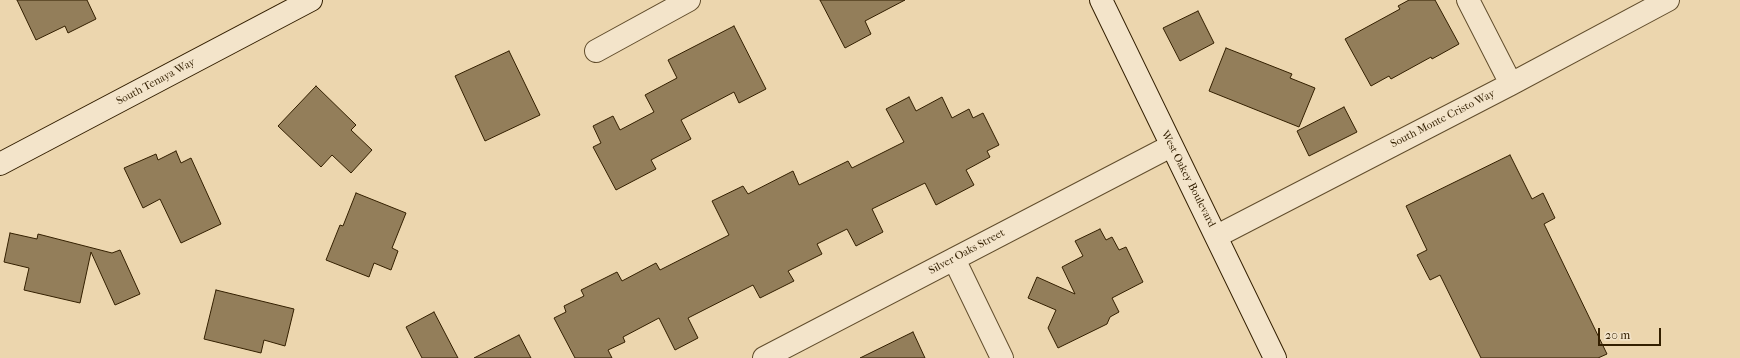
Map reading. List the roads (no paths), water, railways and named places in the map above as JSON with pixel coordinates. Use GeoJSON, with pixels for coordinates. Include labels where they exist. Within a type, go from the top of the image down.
{"type":"FeatureCollection","features":[{"type":"Feature","properties":{"kind":"street","name":"South Tenaya Way"},"geometry":{"type":"LineString","coordinates":[[0,164],[311,0]]}},
{"type":"Feature","properties":{"kind":"street"},"geometry":{"type":"LineString","coordinates":[[596,51],[689,0]]}},
{"type":"Feature","properties":{"kind":"street","name":"West Oakey Boulevard"},"geometry":{"type":"LineString","coordinates":[[1101,0],[1275,358]]}},
{"type":"Feature","properties":{"kind":"street"},"geometry":{"type":"LineString","coordinates":[[1468,0],[1511,84]]}},
{"type":"Feature","properties":{"kind":"street","name":"South Monte Cristo Way"},"geometry":{"type":"LineString","coordinates":[[1217,236],[1511,84],[1668,0]]}},
{"type":"Feature","properties":{"kind":"street","name":"Silver Oaks Street"},"geometry":{"type":"LineString","coordinates":[[764,358],[1171,146]]}},
{"type":"Feature","properties":{"kind":"street"},"geometry":{"type":"LineString","coordinates":[[954,259],[1002,358]]}}]}
